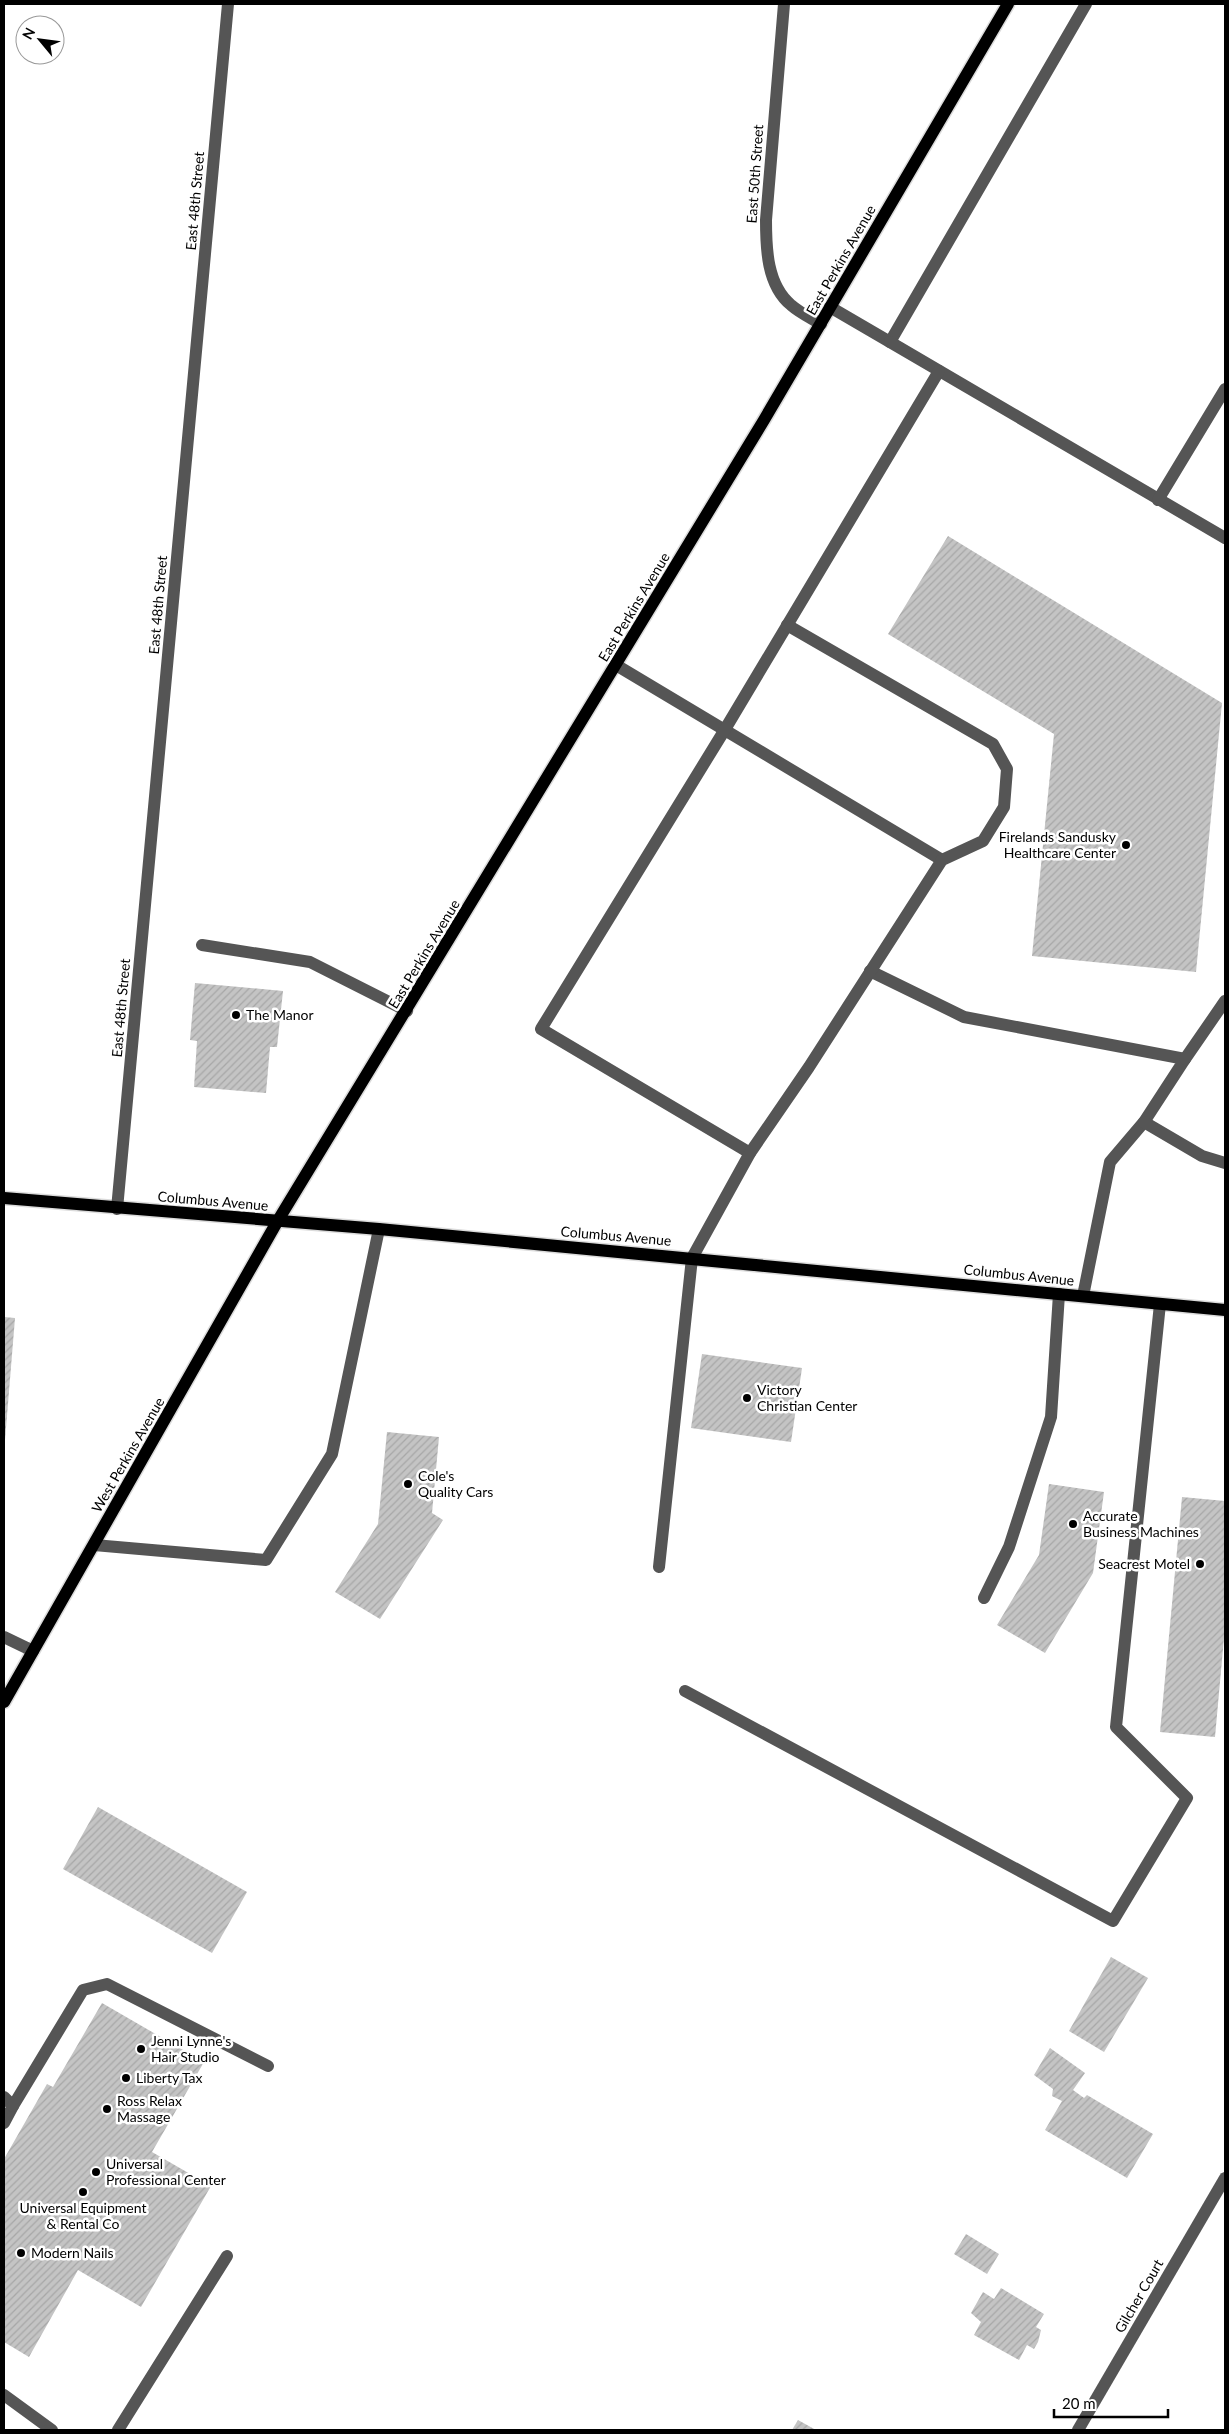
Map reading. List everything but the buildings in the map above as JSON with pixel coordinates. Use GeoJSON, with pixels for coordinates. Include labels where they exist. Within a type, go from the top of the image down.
{"type":"FeatureCollection","features":[{"type":"Feature","properties":{"kind":"main road","name":"East Perkins Avenue"},"geometry":{"type":"LineString","coordinates":[[277,1222],[407,1011],[821,324],[1008,4]]}},
{"type":"Feature","properties":{"kind":"main road","name":"Columbus Avenue"},"geometry":{"type":"LineString","coordinates":[[4,1198],[692,1258],[1225,1310]]}},
{"type":"Feature","properties":{"kind":"main road","name":"West Perkins Avenue"},"geometry":{"type":"LineString","coordinates":[[4,1702],[277,1222]]}},
{"type":"Feature","properties":{"kind":"street","name":"East 48th Street"},"geometry":{"type":"LineString","coordinates":[[117,1208],[228,4]]}},
{"type":"Feature","properties":{"kind":"street","name":"East 50th Street"},"geometry":{"type":"LineString","coordinates":[[784,4],[766,220],[767,252],[774,280],[784,298],[791,305],[821,324]]}},
{"type":"Feature","properties":{"kind":"street"},"geometry":{"type":"LineString","coordinates":[[890,342],[1086,4]]}},
{"type":"Feature","properties":{"kind":"street"},"geometry":{"type":"LineString","coordinates":[[830,308],[1225,538]]}},
{"type":"Feature","properties":{"kind":"street"},"geometry":{"type":"LineString","coordinates":[[750,1153],[541,1029],[724,731],[939,371]]}},
{"type":"Feature","properties":{"kind":"street"},"geometry":{"type":"LineString","coordinates":[[1158,500],[1225,389]]}},
{"type":"Feature","properties":{"kind":"street"},"geometry":{"type":"LineString","coordinates":[[659,1567],[692,1258],[750,1153],[942,860],[983,841],[1004,807],[1007,769],[993,744],[787,625]]}},
{"type":"Feature","properties":{"kind":"street"},"geometry":{"type":"LineString","coordinates":[[616,665],[942,860]]}},
{"type":"Feature","properties":{"kind":"street"},"geometry":{"type":"LineString","coordinates":[[202,945],[310,962],[407,1011]]}},
{"type":"Feature","properties":{"kind":"street"},"geometry":{"type":"LineString","coordinates":[[870,971],[964,1017],[1185,1059]]}},
{"type":"Feature","properties":{"kind":"street"},"geometry":{"type":"LineString","coordinates":[[1083,1296],[1110,1162],[1144,1122],[1225,1001]]}},
{"type":"Feature","properties":{"kind":"street"},"geometry":{"type":"LineString","coordinates":[[1144,1122],[1202,1156],[1225,1163]]}},
{"type":"Feature","properties":{"kind":"street"},"geometry":{"type":"LineString","coordinates":[[94,1545],[266,1560],[332,1454],[378,1230]]}},
{"type":"Feature","properties":{"kind":"street"},"geometry":{"type":"LineString","coordinates":[[984,1598],[1009,1548],[1051,1418],[1059,1294]]}},
{"type":"Feature","properties":{"kind":"street"},"geometry":{"type":"LineString","coordinates":[[685,1691],[1113,1921],[1187,1798],[1116,1727],[1160,1304]]}},
{"type":"Feature","properties":{"kind":"street"},"geometry":{"type":"LineString","coordinates":[[4,1637],[33,1651]]}},
{"type":"Feature","properties":{"kind":"street"},"geometry":{"type":"LineString","coordinates":[[4,2123],[9,2101],[83,1990],[107,1984],[268,2066]]}},
{"type":"Feature","properties":{"kind":"street","name":"Gilcher Court"},"geometry":{"type":"LineString","coordinates":[[1078,2430],[1225,2178]]}},
{"type":"Feature","properties":{"kind":"street"},"geometry":{"type":"LineString","coordinates":[[118,2430],[227,2256]]}},
{"type":"Feature","properties":{"kind":"street"},"geometry":{"type":"LineString","coordinates":[[4,2395],[52,2430]]}},
{"type":"Feature","properties":{"kind":"place","name":"Firelands Sandusky Healthcare Center"},"geometry":{"type":"Point","coordinates":[1126,845]}},
{"type":"Feature","properties":{"kind":"place","name":"The Manor"},"geometry":{"type":"Point","coordinates":[236,1015]}},
{"type":"Feature","properties":{"kind":"place","name":"Victory Christian Center"},"geometry":{"type":"Point","coordinates":[747,1398]}},
{"type":"Feature","properties":{"kind":"place","name":"Cole's Quality Cars"},"geometry":{"type":"Point","coordinates":[408,1484]}},
{"type":"Feature","properties":{"kind":"place","name":"Accurate Business Machines"},"geometry":{"type":"Point","coordinates":[1073,1524]}},
{"type":"Feature","properties":{"kind":"place","name":"Seacrest Motel"},"geometry":{"type":"Point","coordinates":[1200,1564]}},
{"type":"Feature","properties":{"kind":"place","name":"Jenni Lynne's Hair Studio"},"geometry":{"type":"Point","coordinates":[141,2049]}},
{"type":"Feature","properties":{"kind":"place","name":"Liberty Tax"},"geometry":{"type":"Point","coordinates":[126,2078]}},
{"type":"Feature","properties":{"kind":"place","name":"Ross Relax Massage"},"geometry":{"type":"Point","coordinates":[107,2109]}},
{"type":"Feature","properties":{"kind":"place","name":"Universal Professional Center"},"geometry":{"type":"Point","coordinates":[96,2172]}},
{"type":"Feature","properties":{"kind":"place","name":"Universal Equipment & Rental Co"},"geometry":{"type":"Point","coordinates":[83,2192]}},
{"type":"Feature","properties":{"kind":"place","name":"Modern Nails"},"geometry":{"type":"Point","coordinates":[21,2253]}}]}
